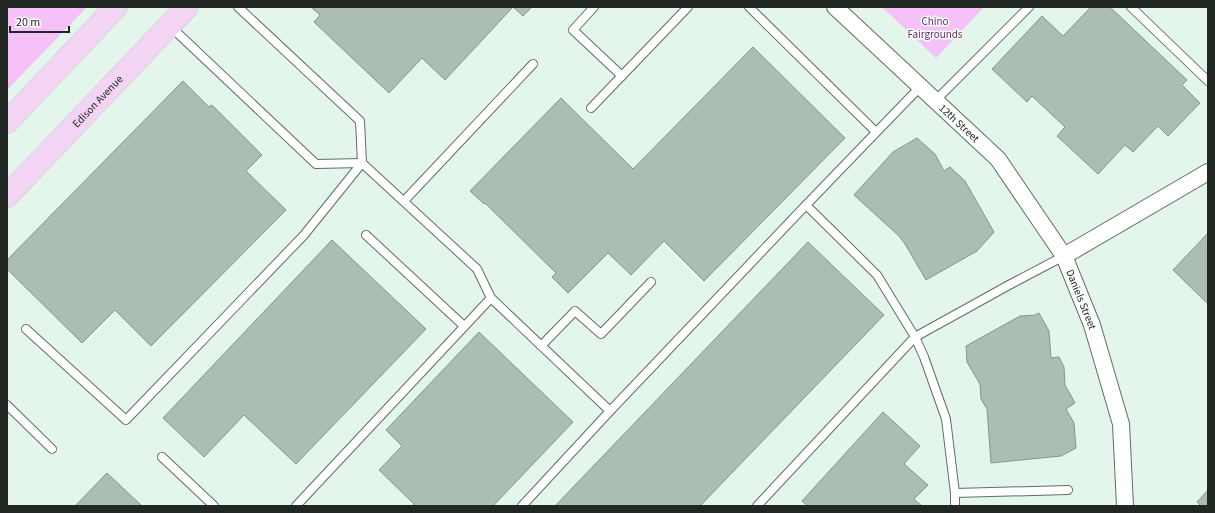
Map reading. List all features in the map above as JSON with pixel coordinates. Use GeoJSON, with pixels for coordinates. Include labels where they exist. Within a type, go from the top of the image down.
{"type":"FeatureCollection","features":[{"type":"Feature","properties":{"kind":"main road"},"geometry":{"type":"LineString","coordinates":[[7,122],[116,7]]}},
{"type":"Feature","properties":{"kind":"main road","name":"Edison Avenue"},"geometry":{"type":"LineString","coordinates":[[7,196],[187,7]]}},
{"type":"Feature","properties":{"kind":"street","name":"12th Street"},"geometry":{"type":"LineString","coordinates":[[835,7],[998,159],[1064,256]]}},
{"type":"Feature","properties":{"kind":"street","name":"Daniels Street"},"geometry":{"type":"LineString","coordinates":[[1125,506],[1120,424],[1092,325],[1064,256],[1208,172]]}},
{"type":"Feature","properties":{"kind":"lane"},"geometry":{"type":"LineString","coordinates":[[26,329],[126,420],[304,235],[362,163],[360,121],[238,7]]}},
{"type":"Feature","properties":{"kind":"lane"},"geometry":{"type":"LineString","coordinates":[[594,7],[573,30],[622,76]]}},
{"type":"Feature","properties":{"kind":"lane"},"geometry":{"type":"LineString","coordinates":[[591,108],[688,7]]}},
{"type":"Feature","properties":{"kind":"lane"},"geometry":{"type":"LineString","coordinates":[[749,7],[876,132]]}},
{"type":"Feature","properties":{"kind":"lane"},"geometry":{"type":"LineString","coordinates":[[935,101],[1029,7]]}},
{"type":"Feature","properties":{"kind":"lane"},"geometry":{"type":"LineString","coordinates":[[1131,7],[1208,81]]}},
{"type":"Feature","properties":{"kind":"lane"},"geometry":{"type":"LineString","coordinates":[[169,26],[316,164],[362,163],[477,269],[491,298],[610,411]]}},
{"type":"Feature","properties":{"kind":"lane"},"geometry":{"type":"LineString","coordinates":[[404,201],[533,64]]}},
{"type":"Feature","properties":{"kind":"lane"},"geometry":{"type":"LineString","coordinates":[[522,506],[610,411],[920,86]]}},
{"type":"Feature","properties":{"kind":"lane"},"geometry":{"type":"LineString","coordinates":[[806,205],[877,275],[915,337],[946,419],[955,493],[954,506]]}},
{"type":"Feature","properties":{"kind":"lane"},"geometry":{"type":"LineString","coordinates":[[366,235],[464,326]]}},
{"type":"Feature","properties":{"kind":"lane"},"geometry":{"type":"LineString","coordinates":[[758,506],[915,337],[1064,256]]}},
{"type":"Feature","properties":{"kind":"lane"},"geometry":{"type":"LineString","coordinates":[[541,346],[575,311],[601,334],[651,282]]}},
{"type":"Feature","properties":{"kind":"lane"},"geometry":{"type":"LineString","coordinates":[[296,506],[491,298]]}},
{"type":"Feature","properties":{"kind":"lane"},"geometry":{"type":"LineString","coordinates":[[7,405],[52,449]]}},
{"type":"Feature","properties":{"kind":"lane"},"geometry":{"type":"LineString","coordinates":[[162,457],[214,506]]}},
{"type":"Feature","properties":{"kind":"lane"},"geometry":{"type":"LineString","coordinates":[[955,493],[1068,490]]}},
{"type":"Feature","properties":{"kind":"green space"},"geometry":{"type":"Polygon","coordinates":[[[7,7],[87,7],[7,90],[7,7]]]}},
{"type":"Feature","properties":{"kind":"green space","name":"Chino Fairgrounds"},"geometry":{"type":"Polygon","coordinates":[[[882,7],[984,7],[936,58],[882,7]]]}},
{"type":"Feature","properties":{"kind":"building"},"geometry":{"type":"Polygon","coordinates":[[[311,7],[513,7],[445,80],[422,58],[389,93],[314,22],[320,15],[311,7]]]}},
{"type":"Feature","properties":{"kind":"building"},"geometry":{"type":"Polygon","coordinates":[[[513,7],[532,7],[523,16],[513,7]]]}},
{"type":"Feature","properties":{"kind":"building"},"geometry":{"type":"Polygon","coordinates":[[[1091,7],[1110,7],[1187,80],[1182,85],[1200,103],[1168,136],[1158,126],[1133,152],[1125,145],[1098,174],[1057,136],[1065,127],[1032,96],[1027,102],[992,69],[1042,16],[1063,36],[1091,7]]]}},
{"type":"Feature","properties":{"kind":"building"},"geometry":{"type":"Polygon","coordinates":[[[753,47],[845,138],[704,281],[664,241],[631,275],[608,253],[568,293],[552,277],[556,273],[485,203],[484,204],[470,191],[561,98],[633,169],[753,47]]]}},
{"type":"Feature","properties":{"kind":"building"},"geometry":{"type":"Polygon","coordinates":[[[183,81],[209,107],[212,105],[262,155],[246,171],[286,210],[151,346],[115,310],[82,343],[7,269],[7,260],[183,81]]]}},
{"type":"Feature","properties":{"kind":"building"},"geometry":{"type":"Polygon","coordinates":[[[917,138],[935,154],[944,171],[950,167],[965,181],[994,232],[977,251],[926,280],[899,236],[854,195],[893,152],[917,138]]]}},
{"type":"Feature","properties":{"kind":"building"},"geometry":{"type":"Polygon","coordinates":[[[1208,233],[1208,304],[1173,270],[1208,233]]]}},
{"type":"Feature","properties":{"kind":"building"},"geometry":{"type":"Polygon","coordinates":[[[332,240],[426,329],[296,464],[244,415],[204,457],[163,418],[332,240]]]}},
{"type":"Feature","properties":{"kind":"building"},"geometry":{"type":"Polygon","coordinates":[[[808,242],[884,315],[700,506],[555,506],[808,242]]]}},
{"type":"Feature","properties":{"kind":"building"},"geometry":{"type":"Polygon","coordinates":[[[1039,313],[1049,331],[1051,358],[1059,357],[1064,367],[1065,385],[1075,403],[1066,409],[1074,423],[1076,448],[1061,456],[991,463],[987,409],[981,399],[980,384],[967,362],[966,346],[1020,316],[1035,315],[1039,313]]]}},
{"type":"Feature","properties":{"kind":"building"},"geometry":{"type":"Polygon","coordinates":[[[479,332],[573,422],[493,506],[412,506],[414,504],[379,470],[402,446],[386,430],[479,332]]]}},
{"type":"Feature","properties":{"kind":"building"},"geometry":{"type":"Polygon","coordinates":[[[883,412],[920,446],[904,464],[928,485],[914,499],[922,506],[808,506],[802,501],[883,412]]]}},
{"type":"Feature","properties":{"kind":"building"},"geometry":{"type":"Polygon","coordinates":[[[107,473],[142,506],[75,506],[107,473]]]}},
{"type":"Feature","properties":{"kind":"building"},"geometry":{"type":"Polygon","coordinates":[[[1208,490],[1208,506],[1201,506],[1197,502],[1208,490]]]}}]}
